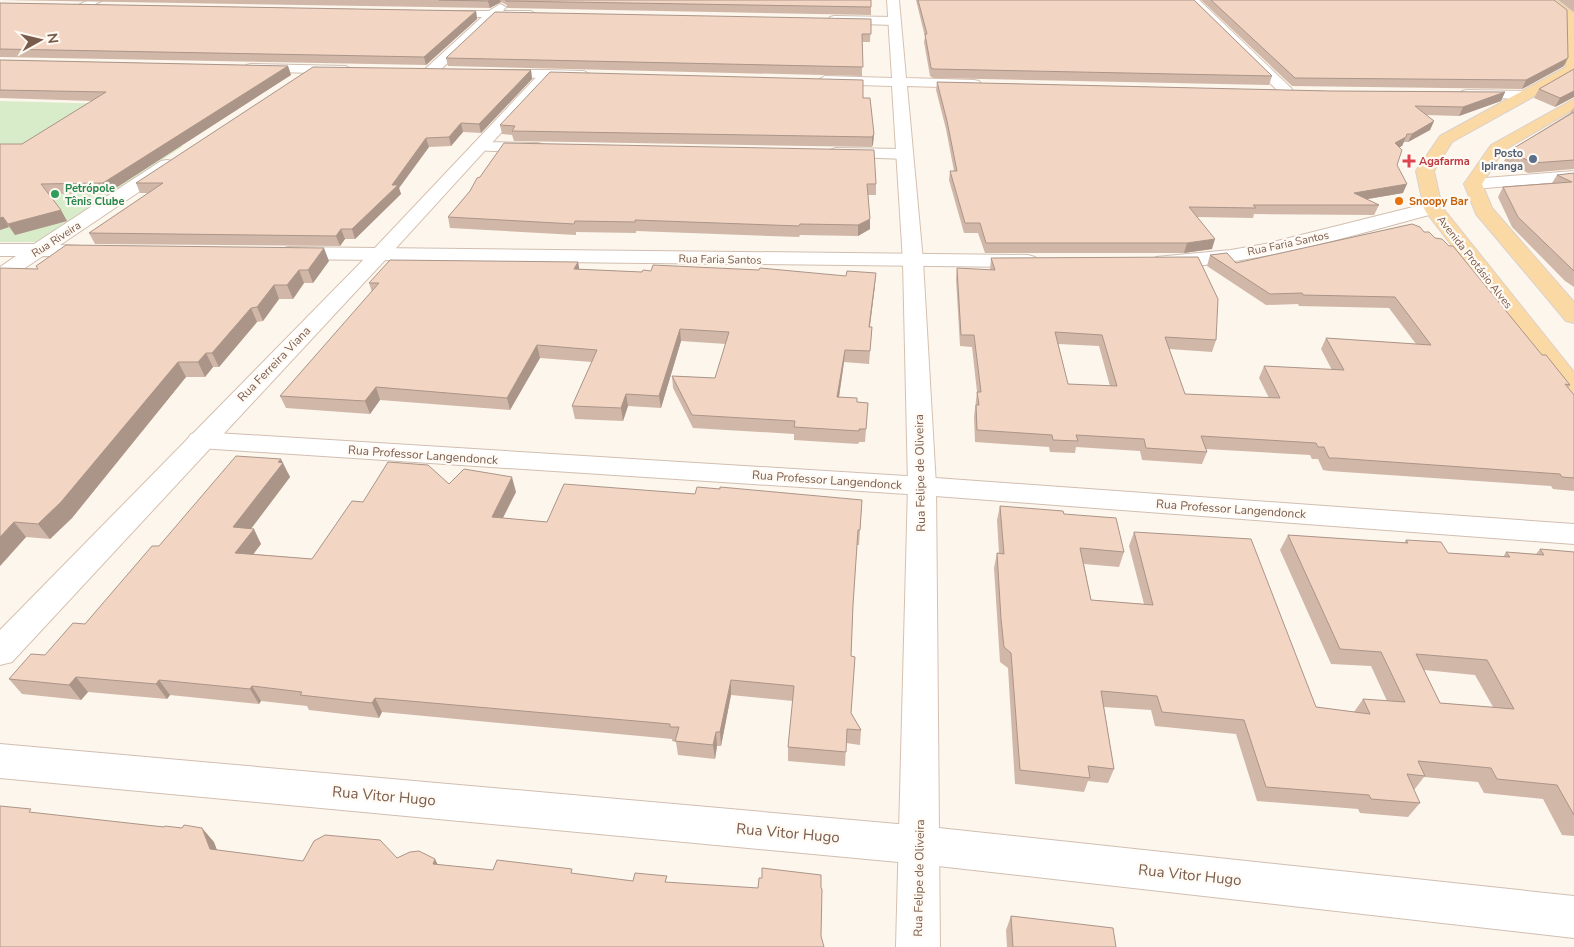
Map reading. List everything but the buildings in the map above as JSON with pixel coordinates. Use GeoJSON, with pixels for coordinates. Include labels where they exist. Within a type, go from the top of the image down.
{"type":"FeatureCollection","features":[{"type":"Feature","properties":{"kind":"main road","name":"Avenida Protásio Alves"},"geometry":{"type":"LineString","coordinates":[[1549,0],[1571,16],[1573,69],[1446,139],[1425,171],[1433,208],[1574,388]]}},
{"type":"Feature","properties":{"kind":"main road"},"geometry":{"type":"LineString","coordinates":[[1574,103],[1497,148],[1473,184],[1483,210],[1574,316]]}},
{"type":"Feature","properties":{"kind":"street"},"geometry":{"type":"LineString","coordinates":[[97,0],[76,7],[110,7]]}},
{"type":"Feature","properties":{"kind":"street"},"geometry":{"type":"LineString","coordinates":[[450,73],[425,72],[508,0]]}},
{"type":"Feature","properties":{"kind":"street","name":"Rua Felipe de Oliveira"},"geometry":{"type":"LineString","coordinates":[[893,0],[912,261],[922,486],[918,947]]}},
{"type":"Feature","properties":{"kind":"street"},"geometry":{"type":"LineString","coordinates":[[1193,0],[1286,92]]}},
{"type":"Feature","properties":{"kind":"street"},"geometry":{"type":"LineString","coordinates":[[424,13],[542,15]]}},
{"type":"Feature","properties":{"kind":"street"},"geometry":{"type":"LineString","coordinates":[[826,20],[894,22]]}},
{"type":"Feature","properties":{"kind":"street"},"geometry":{"type":"LineString","coordinates":[[234,68],[361,71]]}},
{"type":"Feature","properties":{"kind":"street"},"geometry":{"type":"LineString","coordinates":[[287,86],[312,70]]}},
{"type":"Feature","properties":{"kind":"street"},"geometry":{"type":"LineString","coordinates":[[479,73],[596,76]]}},
{"type":"Feature","properties":{"kind":"street","name":"Rua Ferreira Viana"},"geometry":{"type":"LineString","coordinates":[[0,652],[200,440],[379,255],[547,74]]}},
{"type":"Feature","properties":{"kind":"street"},"geometry":{"type":"LineString","coordinates":[[811,80],[988,84]]}},
{"type":"Feature","properties":{"kind":"street"},"geometry":{"type":"LineString","coordinates":[[1266,91],[1302,92]]}},
{"type":"Feature","properties":{"kind":"street"},"geometry":{"type":"LineString","coordinates":[[1456,94],[1526,95]]}},
{"type":"Feature","properties":{"kind":"street"},"geometry":{"type":"LineString","coordinates":[[479,147],[559,148]]}},
{"type":"Feature","properties":{"kind":"street"},"geometry":{"type":"LineString","coordinates":[[816,152],[905,154]]}},
{"type":"Feature","properties":{"kind":"street","name":"Rua Riveira"},"geometry":{"type":"LineString","coordinates":[[0,276],[180,157]]}},
{"type":"Feature","properties":{"kind":"street"},"geometry":{"type":"LineString","coordinates":[[1473,184],[1574,176]]}},
{"type":"Feature","properties":{"kind":"street","name":"Rua Faria Santos"},"geometry":{"type":"LineString","coordinates":[[1145,261],[1184,261],[1270,249],[1433,208]]}},
{"type":"Feature","properties":{"kind":"street"},"geometry":{"type":"LineString","coordinates":[[0,250],[109,251]]}},
{"type":"Feature","properties":{"kind":"street","name":"Rua Faria Santos"},"geometry":{"type":"LineString","coordinates":[[269,253],[1048,261]]}},
{"type":"Feature","properties":{"kind":"street","name":"Rua Professor Langendonck"},"geometry":{"type":"LineString","coordinates":[[200,440],[922,486],[1574,534]]}},
{"type":"Feature","properties":{"kind":"street","name":"Rua Vitor Hugo"},"geometry":{"type":"LineString","coordinates":[[0,761],[920,845],[1574,917]]}},
{"type":"Feature","properties":{"kind":"green space","name":"Petrópole Tênis Clube"},"geometry":{"type":"Polygon","coordinates":[[[0,101],[112,104],[41,144],[183,146],[37,242],[0,242],[0,101]]]}},
{"type":"Feature","properties":{"kind":"place","name":"Posto Ipiranga"},"geometry":{"type":"Point","coordinates":[1533,159]}},
{"type":"Feature","properties":{"kind":"place","name":"Agafarma"},"geometry":{"type":"Point","coordinates":[1409,161]}},
{"type":"Feature","properties":{"kind":"place","name":"Petrópole Tênis Clube"},"geometry":{"type":"Point","coordinates":[55,194]}},
{"type":"Feature","properties":{"kind":"place","name":"Snoopy Bar"},"geometry":{"type":"Point","coordinates":[1399,201]}}]}
